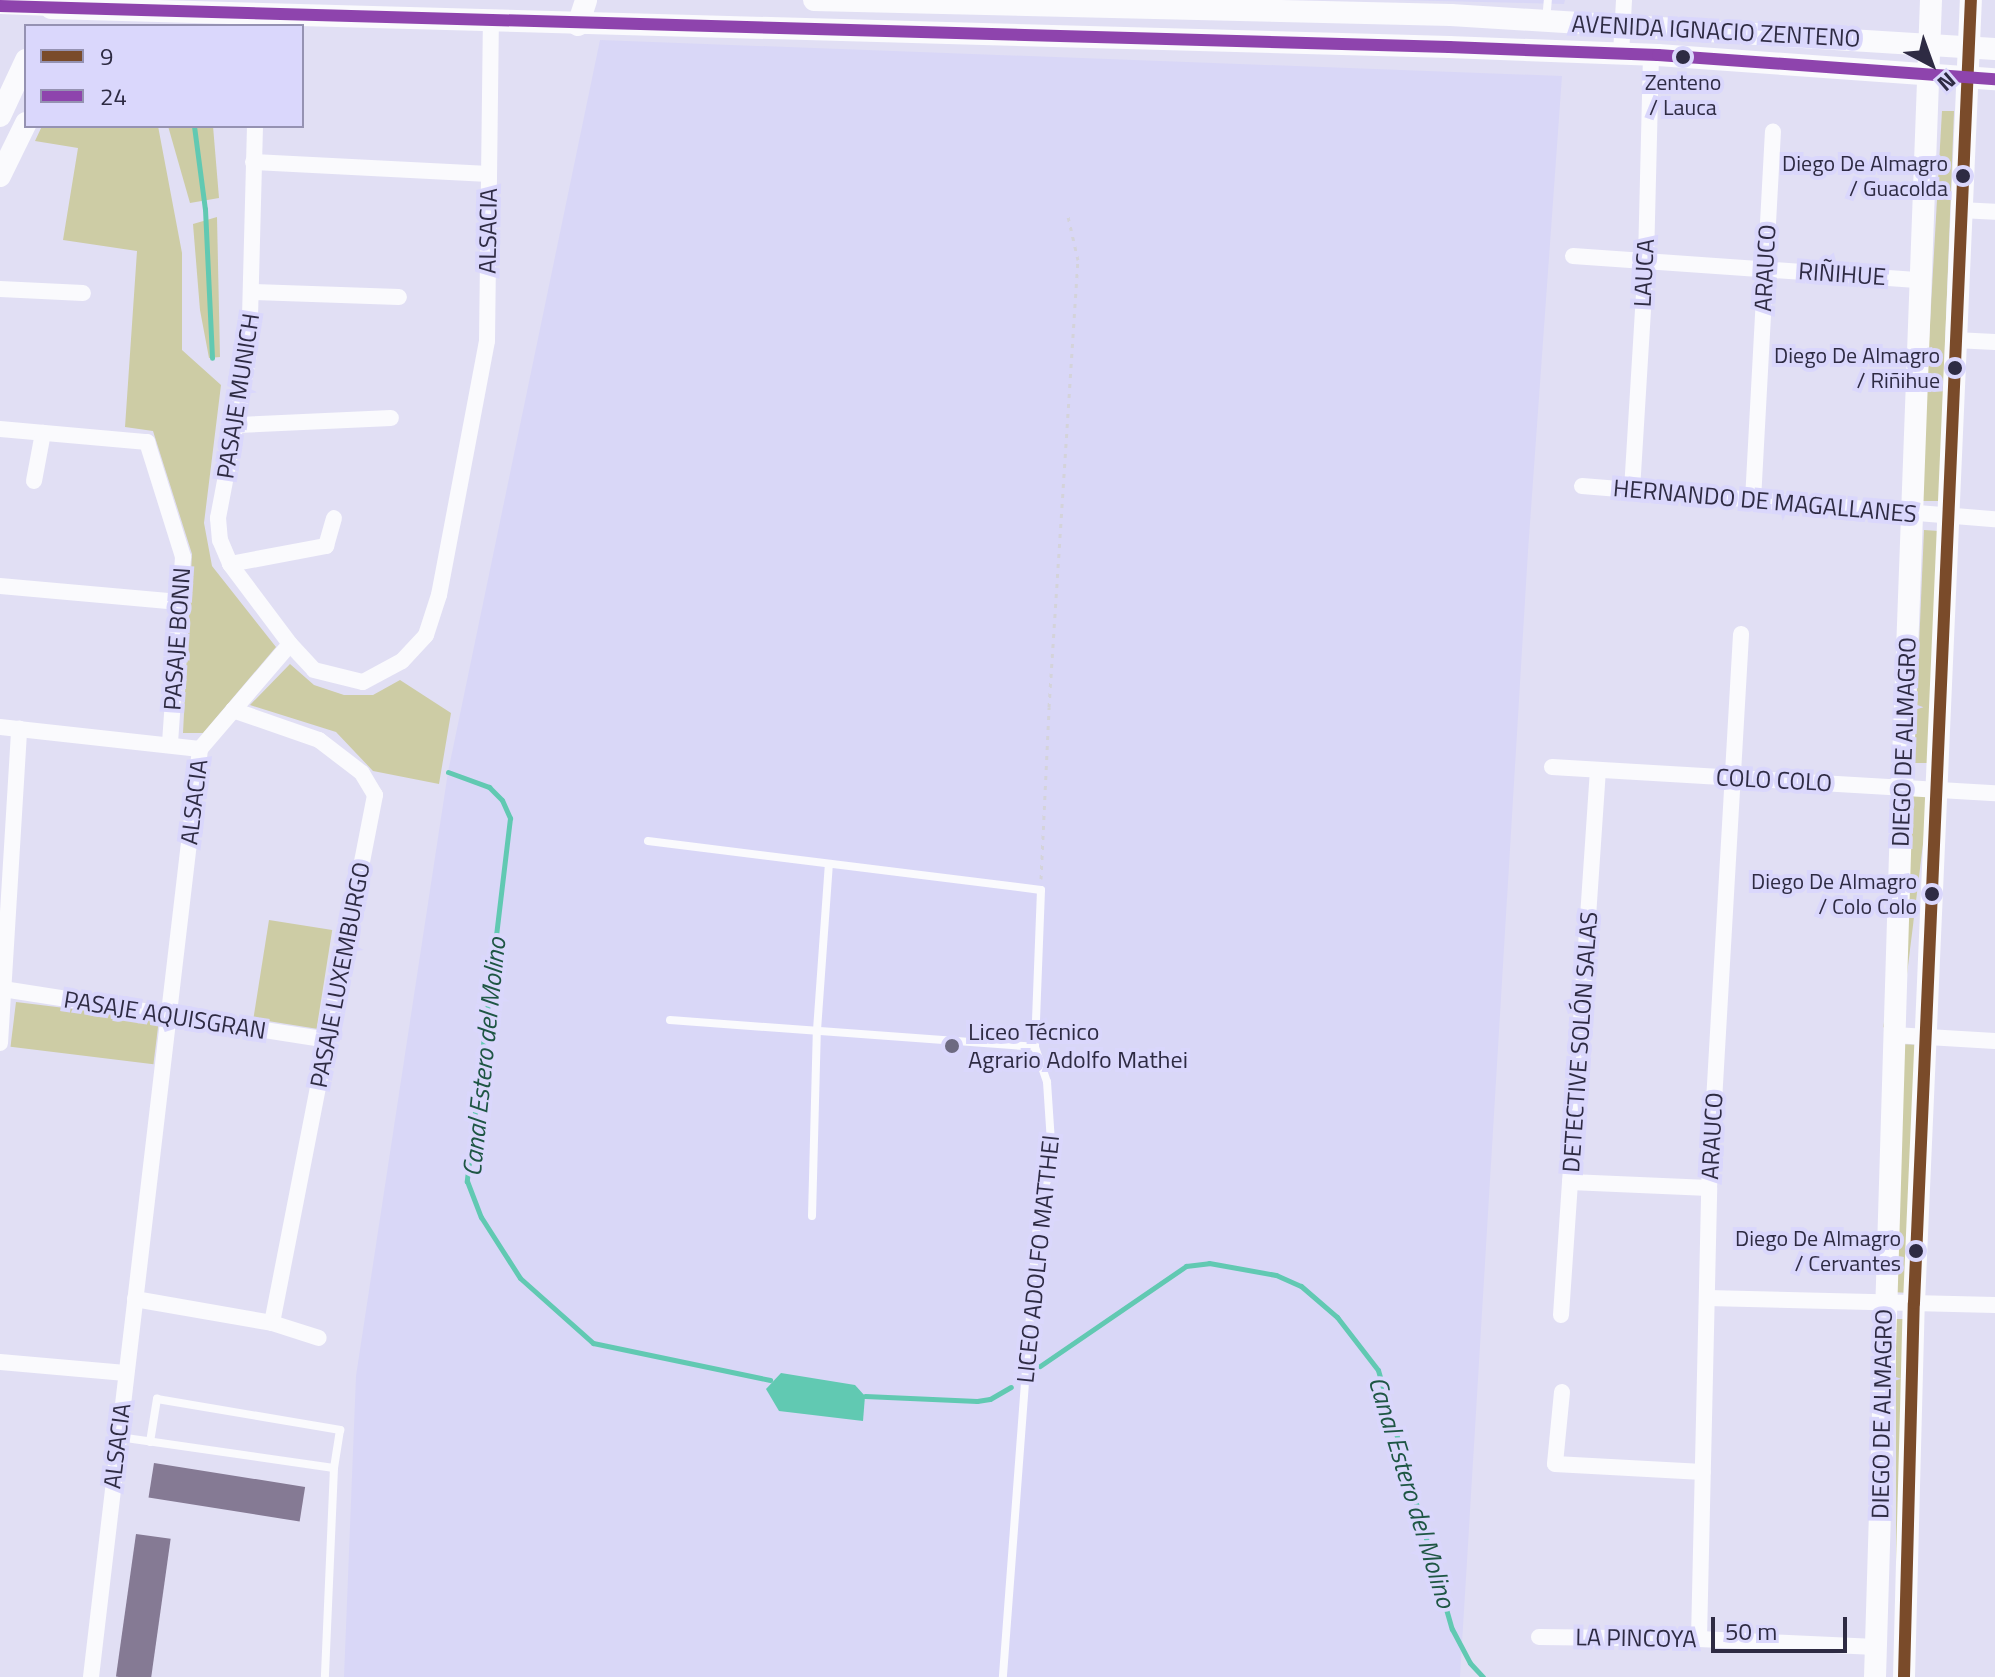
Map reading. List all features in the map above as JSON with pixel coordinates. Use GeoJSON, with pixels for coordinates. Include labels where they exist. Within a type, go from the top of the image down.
{"type":"FeatureCollection","features":[{"type":"Feature","properties":{"kind":"main road"},"geometry":{"type":"LineString","coordinates":[[578,25],[586,0]]}},
{"type":"Feature","properties":{"kind":"main road","name":"AVENIDA IGNACIO ZENTENO"},"geometry":{"type":"LineString","coordinates":[[814,0],[1010,3],[1147,10],[1452,7],[1547,11],[1622,24],[1995,49]]}},
{"type":"Feature","properties":{"kind":"main road","name":"DIEGO DE ALMAGRO"},"geometry":{"type":"LineString","coordinates":[[1875,1677],[1902,787],[1931,0]]}},
{"type":"Feature","properties":{"kind":"main road","name":"DIEGO DE ALMAGRO"},"geometry":{"type":"LineString","coordinates":[[1904,1677],[1914,1303],[1971,0]]}},
{"type":"Feature","properties":{"kind":"main road"},"geometry":{"type":"LineString","coordinates":[[1449,47],[1452,7]]}},
{"type":"Feature","properties":{"kind":"main road"},"geometry":{"type":"LineString","coordinates":[[1146,38],[1147,10]]}},
{"type":"Feature","properties":{"kind":"main road","name":"AVENIDA IGNACIO ZENTENO"},"geometry":{"type":"LineString","coordinates":[[49,11],[262,20],[491,22],[1146,38],[1651,54],[1995,79]]}},
{"type":"Feature","properties":{"kind":"main road"},"geometry":{"type":"LineString","coordinates":[[0,116],[24,64]]}},
{"type":"Feature","properties":{"kind":"main road"},"geometry":{"type":"LineString","coordinates":[[0,176],[24,127]]}},
{"type":"Feature","properties":{"kind":"main road"},"geometry":{"type":"LineString","coordinates":[[1905,707],[1939,707]]}},
{"type":"Feature","properties":{"kind":"street"},"geometry":{"type":"LineString","coordinates":[[1621,54],[1624,0]]}},
{"type":"Feature","properties":{"kind":"street","name":"AVENIDA IGNACIO ZENTENO"},"geometry":{"type":"LineString","coordinates":[[0,6],[49,11]]}},
{"type":"Feature","properties":{"kind":"street","name":"ALSACIA"},"geometry":{"type":"LineString","coordinates":[[91,1677],[200,749],[290,644],[314,670],[363,682],[402,661],[426,635],[439,595],[487,341],[491,22]]}},
{"type":"Feature","properties":{"kind":"street","name":"LAUCA"},"geometry":{"type":"LineString","coordinates":[[1632,490],[1646,260],[1651,54]]}},
{"type":"Feature","properties":{"kind":"street","name":"PASAJE MUNICH"},"geometry":{"type":"LineString","coordinates":[[255,128],[249,354],[218,518],[220,540],[230,564],[290,644]]}},
{"type":"Feature","properties":{"kind":"street","name":"ARAUCO"},"geometry":{"type":"LineString","coordinates":[[1753,500],[1773,132]]}},
{"type":"Feature","properties":{"kind":"street"},"geometry":{"type":"LineString","coordinates":[[253,162],[489,174]]}},
{"type":"Feature","properties":{"kind":"street"},"geometry":{"type":"LineString","coordinates":[[1960,210],[1995,212]]}},
{"type":"Feature","properties":{"kind":"street","name":"RIÑIHUE"},"geometry":{"type":"LineString","coordinates":[[1573,256],[1920,280]]}},
{"type":"Feature","properties":{"kind":"street"},"geometry":{"type":"LineString","coordinates":[[0,289],[83,293]]}},
{"type":"Feature","properties":{"kind":"street"},"geometry":{"type":"LineString","coordinates":[[253,292],[399,297]]}},
{"type":"Feature","properties":{"kind":"street"},"geometry":{"type":"LineString","coordinates":[[1955,340],[1995,342]]}},
{"type":"Feature","properties":{"kind":"street"},"geometry":{"type":"LineString","coordinates":[[237,425],[391,418]]}},
{"type":"Feature","properties":{"kind":"street"},"geometry":{"type":"LineString","coordinates":[[0,429],[43,433],[34,481]]}},
{"type":"Feature","properties":{"kind":"street","name":"PASAJE BONN"},"geometry":{"type":"LineString","coordinates":[[43,433],[147,442],[183,557],[170,745]]}},
{"type":"Feature","properties":{"kind":"street","name":"HERNANDO DE MAGALLANES"},"geometry":{"type":"LineString","coordinates":[[1582,486],[1995,519]]}},
{"type":"Feature","properties":{"kind":"street"},"geometry":{"type":"LineString","coordinates":[[230,564],[326,546],[334,518]]}},
{"type":"Feature","properties":{"kind":"street"},"geometry":{"type":"LineString","coordinates":[[0,586],[179,602]]}},
{"type":"Feature","properties":{"kind":"street","name":"ARAUCO"},"geometry":{"type":"LineString","coordinates":[[1699,1639],[1709,1188],[1741,634]]}},
{"type":"Feature","properties":{"kind":"street","name":"PASAJE LUXEMBURGO"},"geometry":{"type":"LineString","coordinates":[[233,710],[319,740],[362,773],[375,795],[272,1323]]}},
{"type":"Feature","properties":{"kind":"street"},"geometry":{"type":"LineString","coordinates":[[0,727],[200,749]]}},
{"type":"Feature","properties":{"kind":"street"},"geometry":{"type":"LineString","coordinates":[[0,1043],[19,729]]}},
{"type":"Feature","properties":{"kind":"street","name":"COLO COLO"},"geometry":{"type":"LineString","coordinates":[[1552,767],[1995,793]]}},
{"type":"Feature","properties":{"kind":"street","name":"DETECTIVE SOLÓN SALAS"},"geometry":{"type":"LineString","coordinates":[[1561,1315],[1598,770]]}},
{"type":"Feature","properties":{"kind":"street","name":"PASAJE AQUISGRAN"},"geometry":{"type":"LineString","coordinates":[[3,989],[327,1040]]}},
{"type":"Feature","properties":{"kind":"street"},"geometry":{"type":"LineString","coordinates":[[1894,1035],[1995,1041]]}},
{"type":"Feature","properties":{"kind":"street"},"geometry":{"type":"LineString","coordinates":[[1570,1182],[1709,1188]]}},
{"type":"Feature","properties":{"kind":"street"},"geometry":{"type":"LineString","coordinates":[[1707,1298],[1995,1305]]}},
{"type":"Feature","properties":{"kind":"street"},"geometry":{"type":"LineString","coordinates":[[135,1299],[272,1323],[319,1338]]}},
{"type":"Feature","properties":{"kind":"street"},"geometry":{"type":"LineString","coordinates":[[0,1362],[3,1359],[126,1373]]}},
{"type":"Feature","properties":{"kind":"street"},"geometry":{"type":"LineString","coordinates":[[1562,1392],[1555,1464],[1703,1472]]}},
{"type":"Feature","properties":{"kind":"street","name":"LA PINCOYA"},"geometry":{"type":"LineString","coordinates":[[1539,1637],[1699,1639],[1876,1647]]}},
{"type":"Feature","properties":{"kind":"lane"},"geometry":{"type":"LineString","coordinates":[[648,841],[1041,890]]}},
{"type":"Feature","properties":{"kind":"lane"},"geometry":{"type":"LineString","coordinates":[[812,1216],[817,1030],[829,864]]}},
{"type":"Feature","properties":{"kind":"lane","name":"LICEO ADOLFO MATTHEI"},"geometry":{"type":"LineString","coordinates":[[1003,1677],[1037,1223],[1052,1158],[1047,1082],[1035,1047],[1041,890]]}},
{"type":"Feature","properties":{"kind":"lane"},"geometry":{"type":"LineString","coordinates":[[670,1020],[1035,1047]]}},
{"type":"Feature","properties":{"kind":"lane"},"geometry":{"type":"LineString","coordinates":[[150,1442],[157,1399],[340,1430],[334,1468],[325,1677]]}},
{"type":"Feature","properties":{"kind":"lane"},"geometry":{"type":"LineString","coordinates":[[118,1437],[334,1468]]}},
{"type":"Feature","properties":{"kind":"path"},"geometry":{"type":"LineString","coordinates":[[1041,890],[1049,707],[1078,260],[1067,212]]}},
{"type":"Feature","properties":{"kind":"shaded area"},"geometry":{"type":"Polygon","coordinates":[[[1394,0],[1565,0],[1564,4],[1394,0]]]}},
{"type":"Feature","properties":{"kind":"shaded area","name":"Liceo Técnico Agrario Adolfo Mathei"},"geometry":{"type":"Polygon","coordinates":[[[600,40],[1562,76],[1528,551],[1460,1677],[344,1677],[356,1376],[448,772],[600,40]]]}},
{"type":"Feature","properties":{"kind":"shaded area"},"geometry":{"type":"Polygon","coordinates":[[[1942,111],[1954,111],[1939,501],[1920,501],[1942,111]]]}},
{"type":"Feature","properties":{"kind":"shaded area"},"geometry":{"type":"Polygon","coordinates":[[[41,128],[158,128],[182,253],[182,350],[221,385],[204,523],[212,566],[276,647],[203,733],[183,733],[192,554],[153,431],[125,427],[137,251],[63,240],[78,148],[35,141],[41,128]]]}},
{"type":"Feature","properties":{"kind":"shaded area"},"geometry":{"type":"Polygon","coordinates":[[[169,128],[213,128],[219,198],[190,203],[169,128]]]}},
{"type":"Feature","properties":{"kind":"shaded area"},"geometry":{"type":"Polygon","coordinates":[[[217,217],[220,357],[209,358],[200,310],[193,224],[217,217]]]}},
{"type":"Feature","properties":{"kind":"shaded area"},"geometry":{"type":"Polygon","coordinates":[[[1924,530],[1939,531],[1932,763],[1914,763],[1924,530]]]}},
{"type":"Feature","properties":{"kind":"shaded area"},"geometry":{"type":"Polygon","coordinates":[[[290,664],[314,685],[344,695],[373,695],[400,680],[451,713],[439,784],[373,771],[336,732],[250,705],[290,664]]]}},
{"type":"Feature","properties":{"kind":"shaded area"},"geometry":{"type":"Polygon","coordinates":[[[1912,794],[1929,796],[1900,1029],[1883,1027],[1912,794]]]}},
{"type":"Feature","properties":{"kind":"shaded area"},"geometry":{"type":"Polygon","coordinates":[[[269,920],[332,930],[317,1029],[253,1019],[269,920]]]}},
{"type":"Feature","properties":{"kind":"shaded area"},"geometry":{"type":"Polygon","coordinates":[[[16,1002],[159,1020],[153,1064],[11,1047],[16,1002]]]}},
{"type":"Feature","properties":{"kind":"shaded area"},"geometry":{"type":"Polygon","coordinates":[[[1904,1044],[1919,1045],[1906,1293],[1891,1292],[1904,1044]]]}},
{"type":"Feature","properties":{"kind":"shaded area"},"geometry":{"type":"Polygon","coordinates":[[[1896,1319],[1906,1319],[1906,1677],[1896,1677],[1896,1319]]]}},
{"type":"Feature","properties":{"kind":"shaded area"},"geometry":{"type":"Polygon","coordinates":[[[781,1373],[855,1385],[865,1396],[863,1421],[779,1411],[766,1389],[781,1373]]]}},
{"type":"Feature","properties":{"kind":"building"},"geometry":{"type":"Polygon","coordinates":[[[154,1463],[305,1487],[300,1522],[149,1498],[154,1463]]]}},
{"type":"Feature","properties":{"kind":"building"},"geometry":{"type":"Polygon","coordinates":[[[136,1534],[171,1539],[151,1677],[116,1677],[136,1534]]]}},
{"type":"Feature","properties":{"kind":"waterway","name":"Canal Estero del Molino"},"geometry":{"type":"LineString","coordinates":[[194,128],[205,209],[212,358]]}},
{"type":"Feature","properties":{"kind":"waterway","name":"Canal Estero del Molino"},"geometry":{"type":"LineString","coordinates":[[448,772],[489,787],[502,800],[510,818],[467,1181],[481,1217],[520,1278],[593,1343],[770,1380]]}},
{"type":"Feature","properties":{"kind":"waterway","name":"Canal Estero del Molino"},"geometry":{"type":"LineString","coordinates":[[1040,1366],[1186,1266],[1209,1263],[1276,1275],[1301,1286],[1337,1317],[1378,1370],[1452,1629],[1470,1663],[1483,1677]]}},
{"type":"Feature","properties":{"kind":"waterway","name":"Canal Estero del Molino"},"geometry":{"type":"LineString","coordinates":[[865,1396],[977,1401],[990,1399],[1011,1387]]}},
{"type":"Feature","properties":{"kind":"transit line","name":"9"},"geometry":{"type":"LineString","coordinates":[[1904,1677],[1914,1303],[1971,0]]}},
{"type":"Feature","properties":{"kind":"transit line","name":"24"},"geometry":{"type":"LineString","coordinates":[[0,6],[1449,47],[1658,55],[1995,79]]}},
{"type":"Feature","properties":{"kind":"place","name":"Zenteno / Lauca"},"geometry":{"type":"Point","coordinates":[1683,57]}},
{"type":"Feature","properties":{"kind":"place","name":"Diego De Almagro / Guacolda"},"geometry":{"type":"Point","coordinates":[1963,176]}},
{"type":"Feature","properties":{"kind":"place","name":"Diego De Almagro / Riñihue"},"geometry":{"type":"Point","coordinates":[1955,368]}},
{"type":"Feature","properties":{"kind":"place","name":"Diego De Almagro / Colo Colo"},"geometry":{"type":"Point","coordinates":[1932,894]}},
{"type":"Feature","properties":{"kind":"place","name":"Liceo Técnico Agrario Adolfo Mathei"},"geometry":{"type":"Point","coordinates":[952,1046]}},
{"type":"Feature","properties":{"kind":"place","name":"Diego De Almagro / Cervantes"},"geometry":{"type":"Point","coordinates":[1916,1251]}}]}
